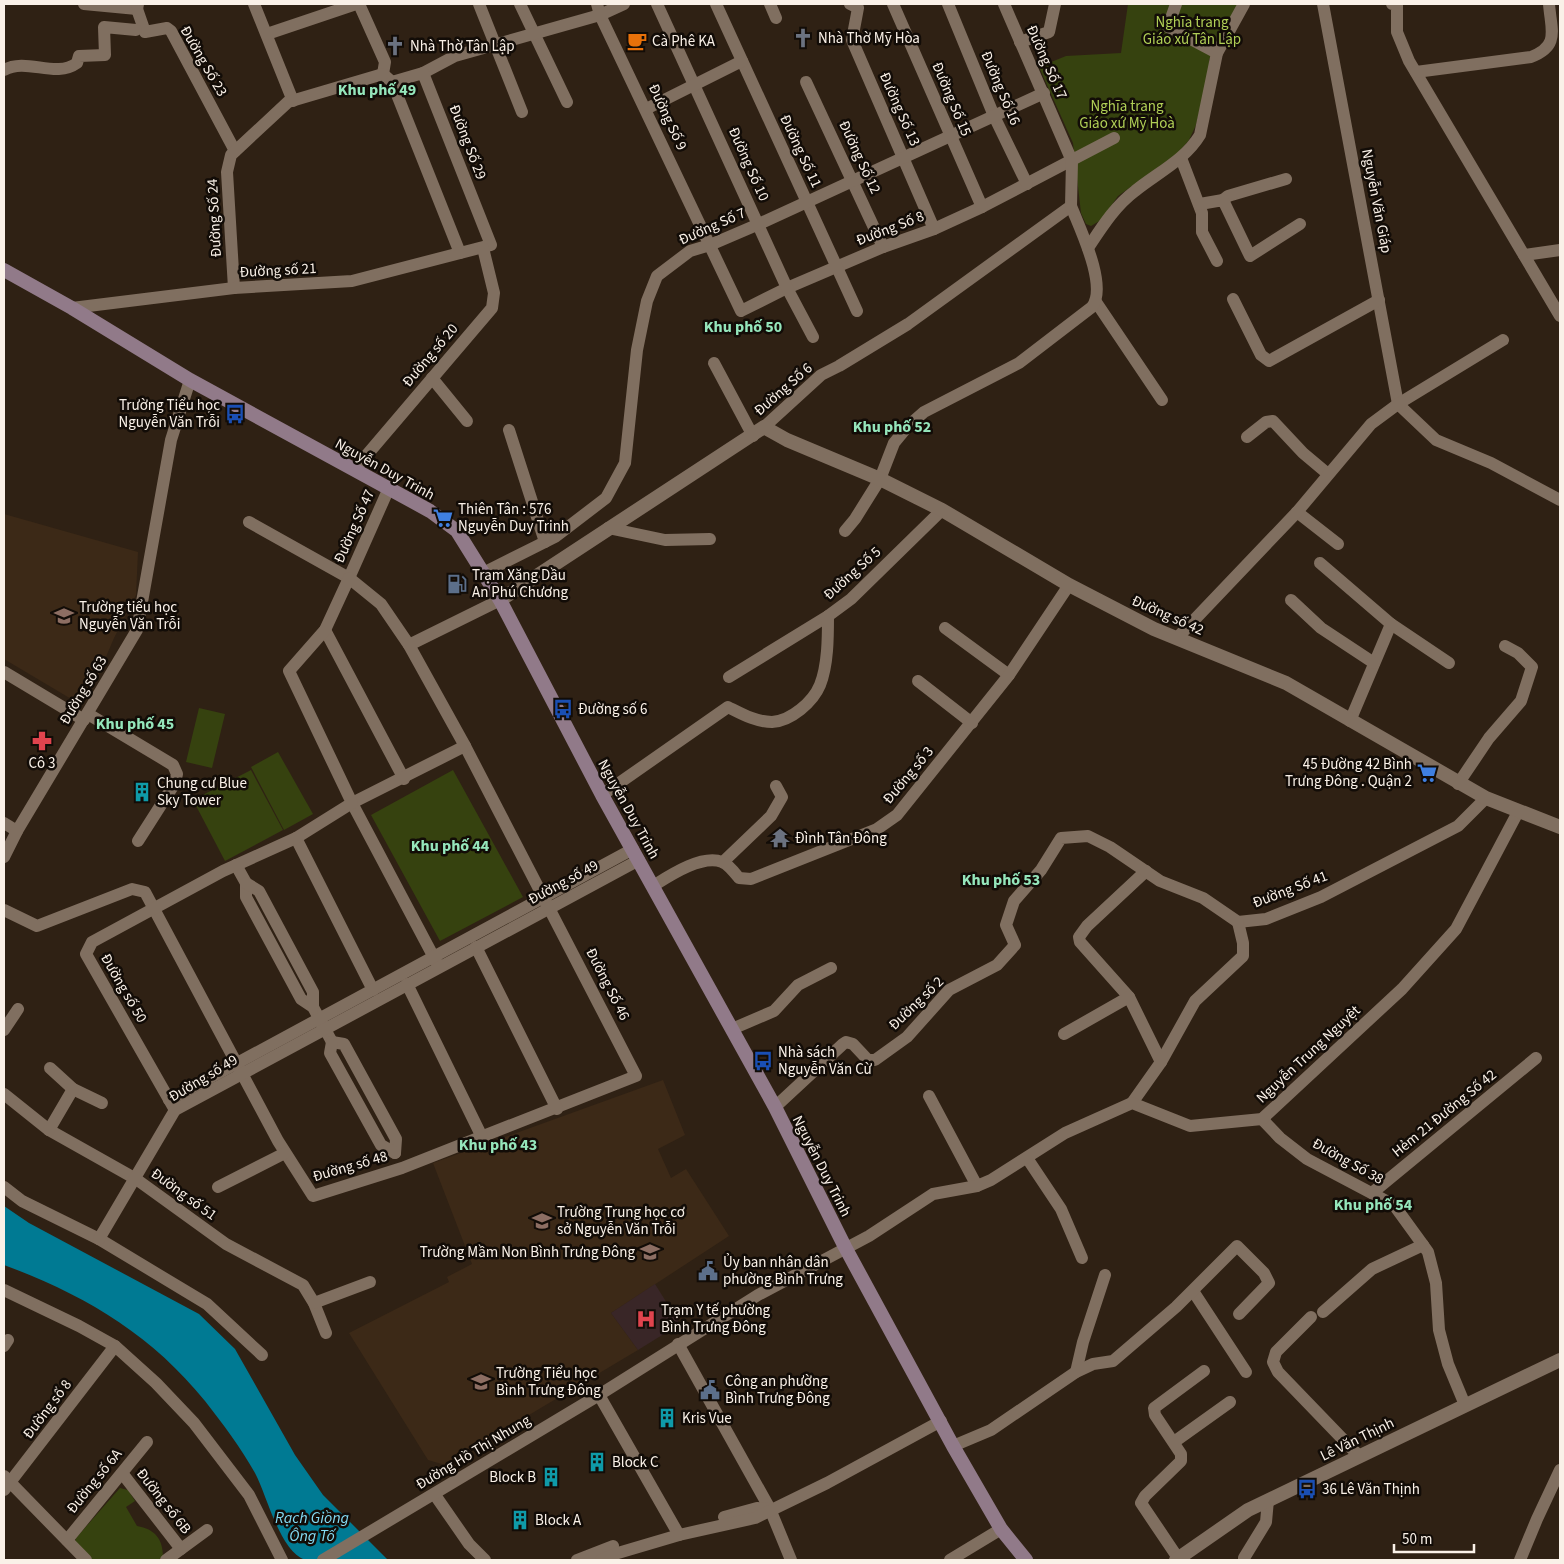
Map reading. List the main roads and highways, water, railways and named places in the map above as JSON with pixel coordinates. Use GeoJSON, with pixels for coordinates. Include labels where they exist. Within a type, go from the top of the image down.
{"type":"FeatureCollection","features":[{"type":"Feature","properties":{"kind":"main road","name":"Nguyễn Duy Trinh"},"geometry":{"type":"LineString","coordinates":[[4,270],[72,308],[190,380],[430,511],[457,531],[500,600],[602,795],[775,1107],[845,1247],[953,1446],[1001,1529],[1026,1560]]}},
{"type":"Feature","properties":{"kind":"water","name":"Rạch Giồng Ông Tố"},"geometry":{"type":"Polygon","coordinates":[[[4,1206],[29,1223],[199,1314],[235,1349],[295,1455],[323,1495],[388,1560],[309,1561],[296,1554],[281,1534],[260,1483],[244,1454],[205,1401],[184,1377],[139,1336],[114,1319],[61,1289],[4,1265],[4,1206]]]}},
{"type":"Feature","properties":{"kind":"place","name":"Nhà Thờ Mỹ Hòa"},"geometry":{"type":"Point","coordinates":[803,38]}},
{"type":"Feature","properties":{"kind":"place","name":"Cà Phê KA"},"geometry":{"type":"Point","coordinates":[637,41]}},
{"type":"Feature","properties":{"kind":"place","name":"Nhà Thờ Tân Lập"},"geometry":{"type":"Point","coordinates":[395,46]}},
{"type":"Feature","properties":{"kind":"place","name":"Trường Tiểu học Nguyễn Văn Trỗi"},"geometry":{"type":"Point","coordinates":[235,414]}},
{"type":"Feature","properties":{"kind":"place","name":"Thiên Tân : 576 Nguyễn Duy Trinh"},"geometry":{"type":"Point","coordinates":[443,518]}},
{"type":"Feature","properties":{"kind":"place","name":"Trạm Xăng Dầu An Phú Chương"},"geometry":{"type":"Point","coordinates":[457,584]}},
{"type":"Feature","properties":{"kind":"place","name":"Trường tiểu học Nguyễn Văn Trỗi"},"geometry":{"type":"Point","coordinates":[64,616]}},
{"type":"Feature","properties":{"kind":"place","name":"Đường số 6"},"geometry":{"type":"Point","coordinates":[563,709]}},
{"type":"Feature","properties":{"kind":"place","name":"Cô 3"},"geometry":{"type":"Point","coordinates":[42,741]}},
{"type":"Feature","properties":{"kind":"place","name":"45 Đường 42 Bình Trưng Đông . Quận 2"},"geometry":{"type":"Point","coordinates":[1427,773]}},
{"type":"Feature","properties":{"kind":"place","name":"Chung cư Blue Sky Tower"},"geometry":{"type":"Point","coordinates":[142,792]}},
{"type":"Feature","properties":{"kind":"place","name":"Đình Tân Đông"},"geometry":{"type":"Point","coordinates":[780,838]}},
{"type":"Feature","properties":{"kind":"place","name":"Nhà sách Nguyễn Văn Cừ"},"geometry":{"type":"Point","coordinates":[763,1061]}},
{"type":"Feature","properties":{"kind":"place","name":"Trường Trung học cơ sở Nguyễn Văn Trỗi"},"geometry":{"type":"Point","coordinates":[542,1221]}},
{"type":"Feature","properties":{"kind":"place","name":"Trường Mầm Non Bình Trưng Đông"},"geometry":{"type":"Point","coordinates":[650,1252]}},
{"type":"Feature","properties":{"kind":"place","name":"Ủy ban nhân dân phường Bình Trưng"},"geometry":{"type":"Point","coordinates":[708,1271]}},
{"type":"Feature","properties":{"kind":"place","name":"Trạm Y tế phường Bình Trưng Đông"},"geometry":{"type":"Point","coordinates":[646,1319]}},
{"type":"Feature","properties":{"kind":"place","name":"Trường Tiểu học Bình Trưng Đông"},"geometry":{"type":"Point","coordinates":[481,1382]}},
{"type":"Feature","properties":{"kind":"place","name":"Công an phường Bình Trưng Đông"},"geometry":{"type":"Point","coordinates":[710,1390]}},
{"type":"Feature","properties":{"kind":"place","name":"Kris Vue"},"geometry":{"type":"Point","coordinates":[667,1418]}},
{"type":"Feature","properties":{"kind":"place","name":"Block C"},"geometry":{"type":"Point","coordinates":[597,1462]}},
{"type":"Feature","properties":{"kind":"place","name":"Block B"},"geometry":{"type":"Point","coordinates":[551,1477]}},
{"type":"Feature","properties":{"kind":"place","name":"36 Lê Văn Thịnh"},"geometry":{"type":"Point","coordinates":[1307,1489]}},
{"type":"Feature","properties":{"kind":"place","name":"Block A"},"geometry":{"type":"Point","coordinates":[520,1520]}},
{"type":"Feature","properties":{"kind":"district","name":"Khu phố 49"},"geometry":{"type":"Point","coordinates":[377,89]}},
{"type":"Feature","properties":{"kind":"district","name":"Khu phố 50"},"geometry":{"type":"Point","coordinates":[743,326]}},
{"type":"Feature","properties":{"kind":"district","name":"Khu phố 52"},"geometry":{"type":"Point","coordinates":[892,426]}},
{"type":"Feature","properties":{"kind":"district","name":"Khu phố 45"},"geometry":{"type":"Point","coordinates":[135,723]}},
{"type":"Feature","properties":{"kind":"district","name":"Khu phố 44"},"geometry":{"type":"Point","coordinates":[450,845]}},
{"type":"Feature","properties":{"kind":"district","name":"Khu phố 53"},"geometry":{"type":"Point","coordinates":[1001,879]}},
{"type":"Feature","properties":{"kind":"district","name":"Khu phố 43"},"geometry":{"type":"Point","coordinates":[498,1144]}},
{"type":"Feature","properties":{"kind":"district","name":"Khu phố 54"},"geometry":{"type":"Point","coordinates":[1373,1204]}},
{"type":"Feature","properties":{"kind":"park label","name":"Nghĩa trang Giáo xứ Tân Lập"},"geometry":{"type":"Point","coordinates":[1192,30]}},
{"type":"Feature","properties":{"kind":"park label","name":"Nghĩa trang Giáo xứ Mỹ Hoà"},"geometry":{"type":"Point","coordinates":[1127,114]}}]}
